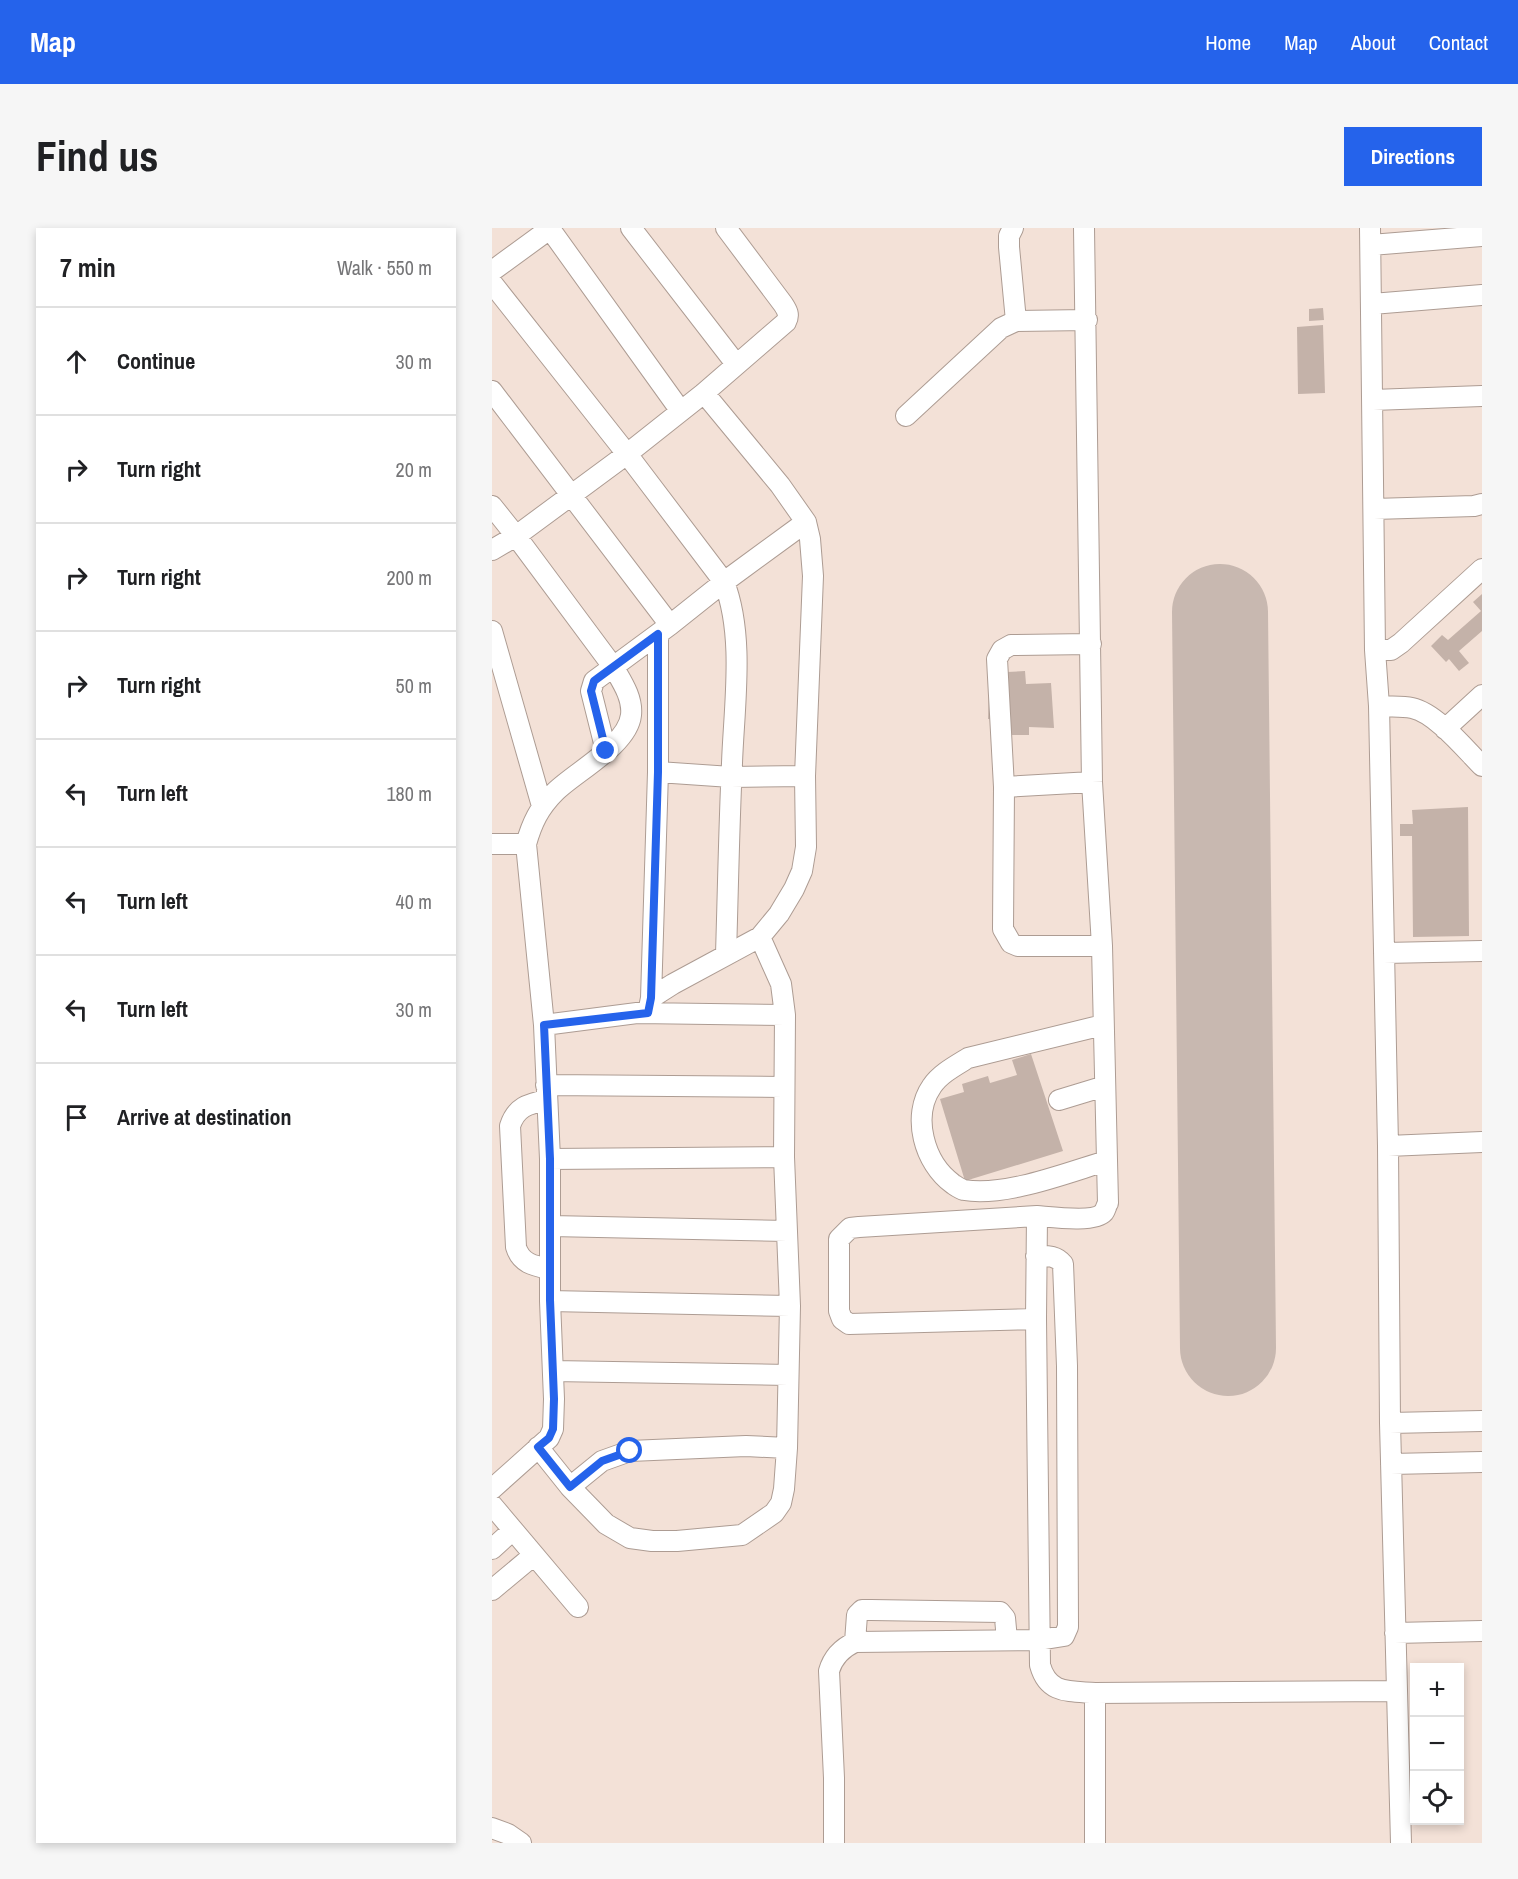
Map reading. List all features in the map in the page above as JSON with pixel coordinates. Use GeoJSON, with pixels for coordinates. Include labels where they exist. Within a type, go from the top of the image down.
{"type":"FeatureCollection","features":[{"type":"Feature","properties":{"kind":"street"},"geometry":{"type":"LineString","coordinates":[[492,271],[550,228],[680,410]]}},
{"type":"Feature","properties":{"kind":"street"},"geometry":{"type":"LineString","coordinates":[[631,228],[736,364]]}},
{"type":"Feature","properties":{"kind":"street"},"geometry":{"type":"LineString","coordinates":[[492,550],[516,536],[627,454],[770,338],[788,318],[788,311],[726,228]]}},
{"type":"Feature","properties":{"kind":"street"},"geometry":{"type":"LineString","coordinates":[[1012,228],[1008,247],[1016,321]]}},
{"type":"Feature","properties":{"kind":"street"},"geometry":{"type":"LineString","coordinates":[[1036,1319],[849,1324],[839,1311],[839,1239],[850,1228],[859,1227],[1037,1216],[1088,1218],[1104,1212],[1107,1203],[1102,946],[1092,782],[1084,228]]}},
{"type":"Feature","properties":{"kind":"street"},"geometry":{"type":"LineString","coordinates":[[1401,1843],[1390,1423],[1389,1146],[1379,706],[1375,650],[1370,236],[1482,236]]}},
{"type":"Feature","properties":{"kind":"street"},"geometry":{"type":"LineString","coordinates":[[492,283],[627,454],[724,582],[731,604],[735,630],[736,669],[726,954]]}},
{"type":"Feature","properties":{"kind":"street"},"geometry":{"type":"LineString","coordinates":[[1372,304],[1482,295]]}},
{"type":"Feature","properties":{"kind":"street"},"geometry":{"type":"LineString","coordinates":[[906,416],[1001,328],[1016,321],[1087,320]]}},
{"type":"Feature","properties":{"kind":"street"},"geometry":{"type":"LineString","coordinates":[[492,391],[572,496],[664,630],[650,1005]]}},
{"type":"Feature","properties":{"kind":"street"},"geometry":{"type":"LineString","coordinates":[[650,1005],[726,954],[760,937],[780,914],[802,871],[806,847],[805,776],[813,576],[810,539],[806,522],[780,485],[704,393]]}},
{"type":"Feature","properties":{"kind":"street"},"geometry":{"type":"LineString","coordinates":[[1373,400],[1482,396]]}},
{"type":"Feature","properties":{"kind":"street"},"geometry":{"type":"LineString","coordinates":[[1374,509],[1482,504]]}},
{"type":"Feature","properties":{"kind":"street"},"geometry":{"type":"LineString","coordinates":[[492,506],[614,668],[629,698],[631,717],[621,736],[606,751],[555,791],[542,806],[535,816],[526,844],[544,1025],[550,1159],[553,1429],[549,1438],[492,1489]]}},
{"type":"Feature","properties":{"kind":"street"},"geometry":{"type":"LineString","coordinates":[[606,751],[591,691],[594,681],[806,522]]}},
{"type":"Feature","properties":{"kind":"street"},"geometry":{"type":"LineString","coordinates":[[1375,650],[1391,650],[1401,643],[1482,569]]}},
{"type":"Feature","properties":{"kind":"street"},"geometry":{"type":"LineString","coordinates":[[492,631],[542,806]]}},
{"type":"Feature","properties":{"kind":"street"},"geometry":{"type":"LineString","coordinates":[[1091,644],[1011,645],[1002,650],[997,658],[1004,787],[1003,929],[1011,943],[1018,946],[1102,946]]}},
{"type":"Feature","properties":{"kind":"street"},"geometry":{"type":"LineString","coordinates":[[1445,729],[1482,695]]}},
{"type":"Feature","properties":{"kind":"street"},"geometry":{"type":"LineString","coordinates":[[1379,706],[1414,708],[1423,712],[1445,729],[1482,766]]}},
{"type":"Feature","properties":{"kind":"street"},"geometry":{"type":"LineString","coordinates":[[658,772],[731,777],[805,776]]}},
{"type":"Feature","properties":{"kind":"street"},"geometry":{"type":"LineString","coordinates":[[1004,787],[1092,782]]}},
{"type":"Feature","properties":{"kind":"street"},"geometry":{"type":"LineString","coordinates":[[492,844],[526,844]]}},
{"type":"Feature","properties":{"kind":"street"},"geometry":{"type":"LineString","coordinates":[[538,1447],[570,1487],[606,1524],[630,1538],[677,1541],[742,1535],[774,1513],[781,1503],[787,1448],[790,1306],[784,1157],[785,1016],[781,984],[760,937]]}},
{"type":"Feature","properties":{"kind":"street"},"geometry":{"type":"LineString","coordinates":[[1384,953],[1482,951]]}},
{"type":"Feature","properties":{"kind":"street"},"geometry":{"type":"LineString","coordinates":[[544,1025],[650,1005],[785,1016]]}},
{"type":"Feature","properties":{"kind":"street"},"geometry":{"type":"LineString","coordinates":[[1103,1025],[968,1058],[949,1070],[932,1085],[923,1103],[922,1118],[925,1146],[932,1161],[940,1173],[962,1190],[995,1191],[1107,1161]]}},
{"type":"Feature","properties":{"kind":"street"},"geometry":{"type":"LineString","coordinates":[[1059,1100],[1105,1086]]}},
{"type":"Feature","properties":{"kind":"street"},"geometry":{"type":"LineString","coordinates":[[550,1269],[529,1264],[518,1255],[516,1247],[510,1126],[518,1111],[526,1104],[546,1092],[783,1087]]}},
{"type":"Feature","properties":{"kind":"street"},"geometry":{"type":"LineString","coordinates":[[1389,1146],[1482,1142]]}},
{"type":"Feature","properties":{"kind":"street"},"geometry":{"type":"LineString","coordinates":[[550,1159],[784,1157]]}},
{"type":"Feature","properties":{"kind":"street"},"geometry":{"type":"LineString","coordinates":[[1037,1216],[1040,1665],[1044,1677],[1054,1687],[1095,1693],[1396,1691]]}},
{"type":"Feature","properties":{"kind":"street"},"geometry":{"type":"LineString","coordinates":[[551,1226],[787,1232]]}},
{"type":"Feature","properties":{"kind":"street"},"geometry":{"type":"LineString","coordinates":[[834,1843],[834,1778],[829,1671],[837,1655],[845,1646],[855,1642],[1040,1640],[1064,1636],[1068,1628],[1067,1366],[1063,1264],[1052,1256],[1036,1256]]}},
{"type":"Feature","properties":{"kind":"street"},"geometry":{"type":"LineString","coordinates":[[550,1300],[790,1306]]}},
{"type":"Feature","properties":{"kind":"street"},"geometry":{"type":"LineString","coordinates":[[553,1371],[788,1375]]}},
{"type":"Feature","properties":{"kind":"street"},"geometry":{"type":"LineString","coordinates":[[1390,1423],[1482,1421]]}},
{"type":"Feature","properties":{"kind":"street"},"geometry":{"type":"LineString","coordinates":[[570,1487],[602,1461],[630,1451],[746,1446],[787,1448]]}},
{"type":"Feature","properties":{"kind":"street"},"geometry":{"type":"LineString","coordinates":[[1391,1464],[1482,1462]]}},
{"type":"Feature","properties":{"kind":"street"},"geometry":{"type":"LineString","coordinates":[[492,1505],[578,1607]]}},
{"type":"Feature","properties":{"kind":"street"},"geometry":{"type":"LineString","coordinates":[[1038,1511],[1068,1509]]}},
{"type":"Feature","properties":{"kind":"street"},"geometry":{"type":"LineString","coordinates":[[492,1549],[513,1530]]}},
{"type":"Feature","properties":{"kind":"street"},"geometry":{"type":"LineString","coordinates":[[492,1590],[534,1555]]}},
{"type":"Feature","properties":{"kind":"street"},"geometry":{"type":"LineString","coordinates":[[855,1642],[857,1615],[862,1610],[1000,1612],[1005,1618],[1007,1640]]}},
{"type":"Feature","properties":{"kind":"street"},"geometry":{"type":"LineString","coordinates":[[1395,1633],[1482,1630]]}},
{"type":"Feature","properties":{"kind":"street"},"geometry":{"type":"LineString","coordinates":[[1095,1693],[1095,1843]]}},
{"type":"Feature","properties":{"kind":"street"},"geometry":{"type":"LineString","coordinates":[[492,1828],[508,1834],[521,1843]]}},
{"type":"Feature","properties":{"kind":"building"},"geometry":{"type":"Polygon","coordinates":[[[1323,308],[1324,320],[1309,321],[1309,309],[1323,308]]]}},
{"type":"Feature","properties":{"kind":"building"},"geometry":{"type":"Polygon","coordinates":[[[1323,325],[1325,393],[1298,394],[1297,327],[1323,325]]]}},
{"type":"Feature","properties":{"kind":"building"},"geometry":{"type":"Polygon","coordinates":[[[1482,594],[1482,631],[1459,651],[1469,663],[1459,671],[1449,659],[1446,662],[1431,646],[1442,635],[1448,640],[1481,611],[1473,602],[1482,594]]]}},
{"type":"Feature","properties":{"kind":"building"},"geometry":{"type":"Polygon","coordinates":[[[1025,671],[1026,684],[1051,683],[1054,728],[1029,727],[1029,735],[1007,735],[1008,719],[988,719],[989,687],[1007,672],[1025,671]]]}},
{"type":"Feature","properties":{"kind":"building"},"geometry":{"type":"Polygon","coordinates":[[[1468,807],[1469,936],[1413,937],[1412,836],[1400,836],[1400,824],[1413,824],[1412,810],[1468,807]]]}},
{"type":"Feature","properties":{"kind":"building"},"geometry":{"type":"Polygon","coordinates":[[[1031,1054],[1063,1151],[965,1181],[940,1099],[964,1092],[962,1084],[988,1076],[990,1083],[1017,1075],[1012,1060],[1031,1054]]]}},
{"type":"Feature","properties":{"kind":"runway"},"geometry":{"type":"LineString","coordinates":[[1220,612],[1228,1348]]}},
{"type":"Feature","properties":{"kind":"route"},"geometry":{"type":"LineString","coordinates":[[606,751],[591,691],[594,681],[658,634],[658,772],[651,998],[648,1013],[544,1025],[550,1159],[550,1300],[554,1399],[553,1429],[549,1438],[538,1447],[570,1487],[602,1461],[630,1451]]}}]}
